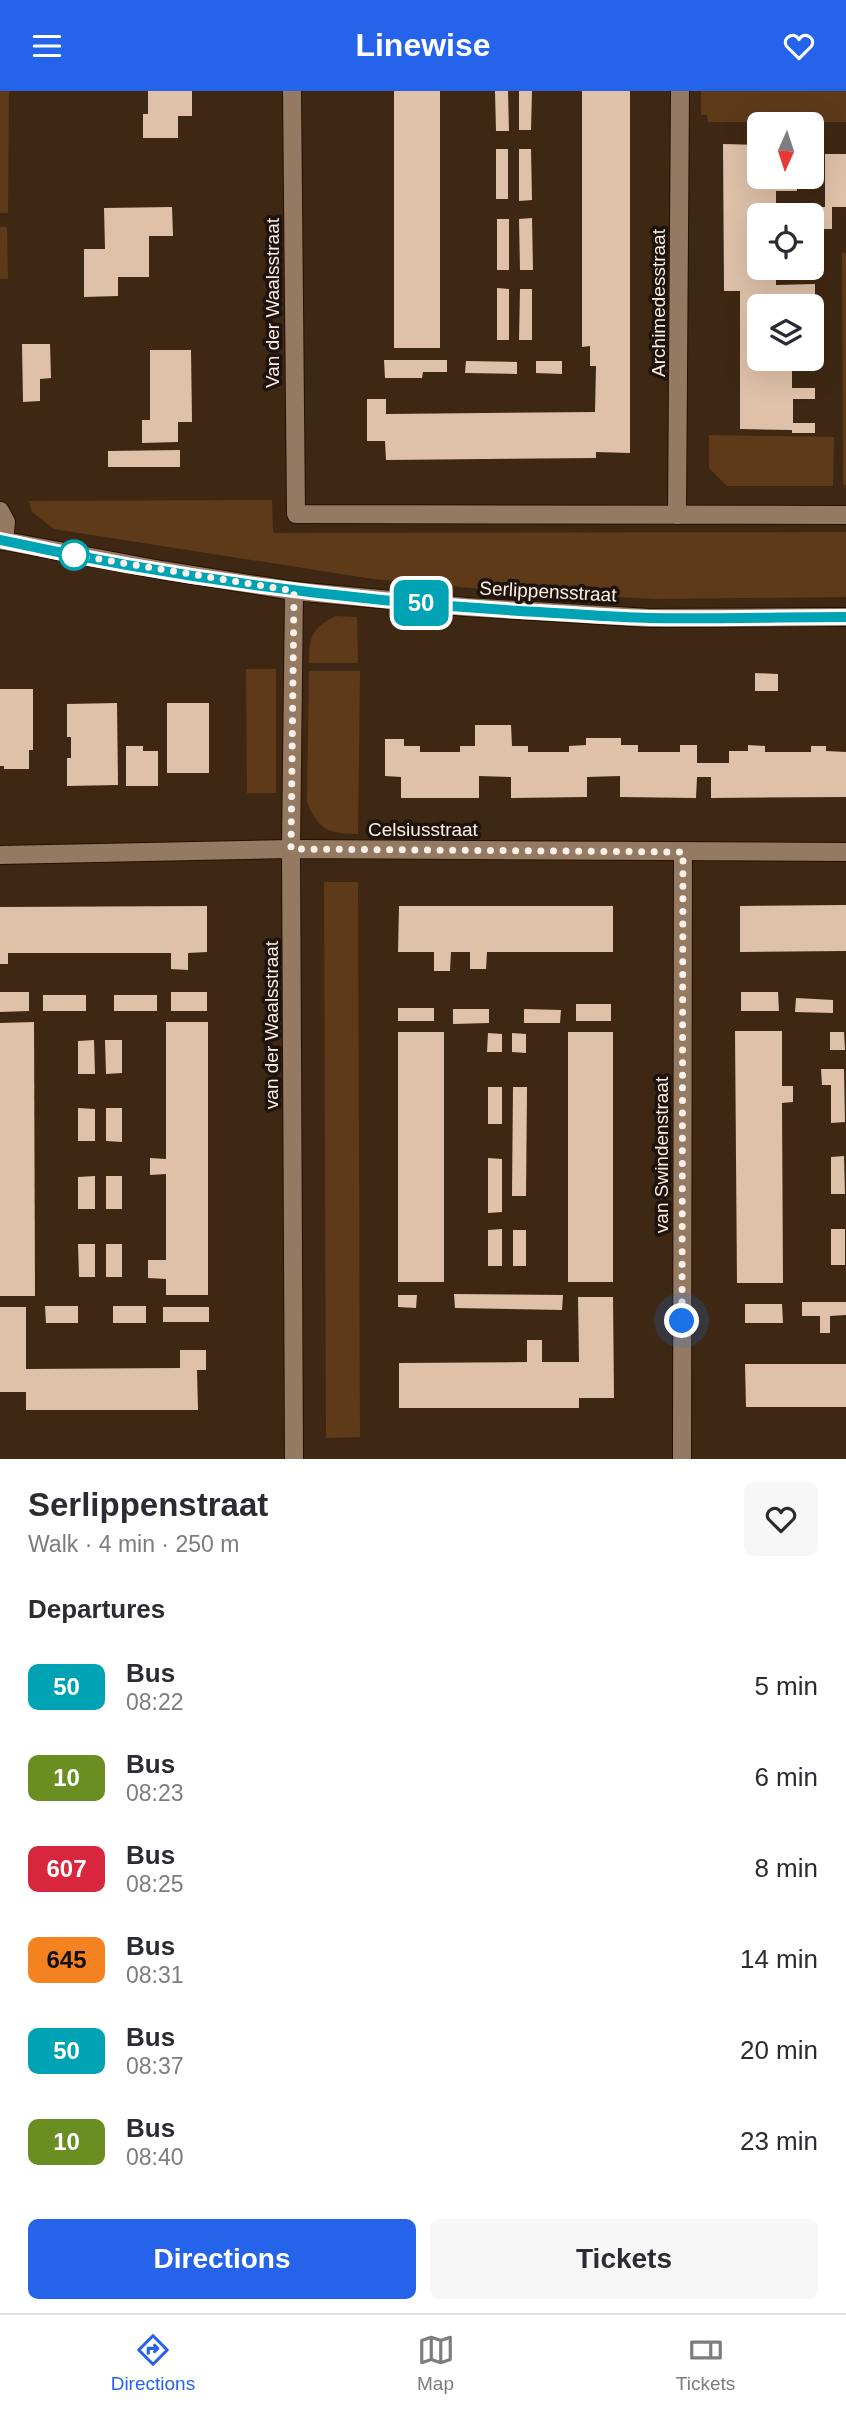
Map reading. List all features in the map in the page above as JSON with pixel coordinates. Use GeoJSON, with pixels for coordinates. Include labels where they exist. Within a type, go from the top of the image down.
{"type":"FeatureCollection","features":[{"type":"Feature","properties":{"kind":"street","name":"Van der Waalsstraat"},"geometry":{"type":"LineString","coordinates":[[292,91],[296,515],[677,515]]}},
{"type":"Feature","properties":{"kind":"street","name":"Archimedesstraat"},"geometry":{"type":"LineString","coordinates":[[677,515],[680,91]]}},
{"type":"Feature","properties":{"kind":"street"},"geometry":{"type":"LineString","coordinates":[[0,512],[6,522],[2,540]]}},
{"type":"Feature","properties":{"kind":"street"},"geometry":{"type":"LineString","coordinates":[[677,515],[846,515]]}},
{"type":"Feature","properties":{"kind":"street","name":"Serlippensstraat"},"geometry":{"type":"LineString","coordinates":[[2,540],[161,570],[294,591],[466,607],[649,618],[846,617]]}},
{"type":"Feature","properties":{"kind":"street","name":"van der Waalsstraat"},"geometry":{"type":"LineString","coordinates":[[294,591],[291,849],[294,1459]]}},
{"type":"Feature","properties":{"kind":"street","name":"Celsiusstraat"},"geometry":{"type":"LineString","coordinates":[[0,855],[291,849],[846,852]]}},
{"type":"Feature","properties":{"kind":"street","name":"van Swindenstraat"},"geometry":{"type":"LineString","coordinates":[[682,1459],[683,852]]}},
{"type":"Feature","properties":{"kind":"shaded area"},"geometry":{"type":"Polygon","coordinates":[[[0,91],[9,91],[8,213],[0,213],[0,91]]]}},
{"type":"Feature","properties":{"kind":"shaded area"},"geometry":{"type":"Polygon","coordinates":[[[701,91],[846,91],[846,122],[824,122],[824,112],[747,112],[747,122],[708,122],[707,115],[701,115],[701,91]]]}},
{"type":"Feature","properties":{"kind":"shaded area"},"geometry":{"type":"Polygon","coordinates":[[[0,227],[7,227],[8,279],[0,279],[0,227]]]}},
{"type":"Feature","properties":{"kind":"shaded area"},"geometry":{"type":"Polygon","coordinates":[[[842,253],[846,253],[846,485],[843,485],[842,253]]]}},
{"type":"Feature","properties":{"kind":"shaded area"},"geometry":{"type":"Polygon","coordinates":[[[709,435],[834,437],[833,486],[727,486],[709,468],[709,435]]]}},
{"type":"Feature","properties":{"kind":"shaded area"},"geometry":{"type":"Polygon","coordinates":[[[272,500],[273,533],[846,532],[846,597],[658,599],[516,592],[373,579],[54,529],[32,512],[29,501],[272,500]]]}},
{"type":"Feature","properties":{"kind":"shaded area"},"geometry":{"type":"Polygon","coordinates":[[[336,616],[357,617],[358,663],[309,663],[311,639],[317,629],[336,616]]]}},
{"type":"Feature","properties":{"kind":"shaded area"},"geometry":{"type":"Polygon","coordinates":[[[246,669],[276,669],[276,793],[247,793],[246,669]]]}},
{"type":"Feature","properties":{"kind":"shaded area"},"geometry":{"type":"Polygon","coordinates":[[[309,671],[360,671],[358,834],[339,833],[320,825],[307,802],[309,671]]]}},
{"type":"Feature","properties":{"kind":"shaded area"},"geometry":{"type":"Polygon","coordinates":[[[324,882],[358,882],[360,1437],[326,1438],[324,882]]]}},
{"type":"Feature","properties":{"kind":"building"},"geometry":{"type":"Polygon","coordinates":[[[148,91],[192,91],[192,116],[178,116],[178,138],[143,138],[143,114],[148,114],[148,91]]]}},
{"type":"Feature","properties":{"kind":"building"},"geometry":{"type":"Polygon","coordinates":[[[394,91],[440,91],[440,348],[394,348],[394,91]]]}},
{"type":"Feature","properties":{"kind":"building"},"geometry":{"type":"Polygon","coordinates":[[[495,91],[508,91],[509,131],[496,131],[495,91]]]}},
{"type":"Feature","properties":{"kind":"building"},"geometry":{"type":"Polygon","coordinates":[[[519,91],[532,91],[531,130],[519,130],[519,91]]]}},
{"type":"Feature","properties":{"kind":"building"},"geometry":{"type":"Polygon","coordinates":[[[582,91],[630,91],[630,453],[596,452],[596,458],[386,460],[385,441],[367,441],[367,399],[386,399],[386,414],[595,412],[596,366],[590,366],[590,346],[582,347],[582,91]]]}},
{"type":"Feature","properties":{"kind":"building"},"geometry":{"type":"Polygon","coordinates":[[[723,144],[747,145],[747,189],[797,191],[776,191],[776,203],[747,203],[747,280],[776,280],[776,285],[815,284],[815,294],[747,294],[747,371],[792,371],[792,388],[815,388],[815,399],[793,399],[793,423],[815,423],[815,433],[740,429],[740,291],[724,291],[723,144]]]}},
{"type":"Feature","properties":{"kind":"building"},"geometry":{"type":"Polygon","coordinates":[[[496,149],[508,149],[508,199],[496,199],[496,149]]]}},
{"type":"Feature","properties":{"kind":"building"},"geometry":{"type":"Polygon","coordinates":[[[519,149],[531,149],[532,200],[519,201],[519,149]]]}},
{"type":"Feature","properties":{"kind":"building"},"geometry":{"type":"Polygon","coordinates":[[[825,154],[846,154],[846,207],[832,207],[832,229],[824,229],[825,154]]]}},
{"type":"Feature","properties":{"kind":"building"},"geometry":{"type":"Polygon","coordinates":[[[172,207],[173,236],[149,236],[149,277],[118,277],[118,296],[84,297],[84,249],[105,249],[104,208],[172,207]]]}},
{"type":"Feature","properties":{"kind":"building"},"geometry":{"type":"Polygon","coordinates":[[[532,218],[533,270],[520,270],[519,219],[532,218]]]}},
{"type":"Feature","properties":{"kind":"building"},"geometry":{"type":"Polygon","coordinates":[[[497,219],[509,219],[509,270],[497,270],[497,219]]]}},
{"type":"Feature","properties":{"kind":"building"},"geometry":{"type":"Polygon","coordinates":[[[497,288],[509,289],[509,340],[497,340],[497,288]]]}},
{"type":"Feature","properties":{"kind":"building"},"geometry":{"type":"Polygon","coordinates":[[[520,289],[532,289],[532,340],[519,340],[520,289]]]}},
{"type":"Feature","properties":{"kind":"building"},"geometry":{"type":"Polygon","coordinates":[[[22,344],[50,344],[51,378],[40,379],[40,401],[23,402],[22,344]]]}},
{"type":"Feature","properties":{"kind":"building"},"geometry":{"type":"Polygon","coordinates":[[[150,350],[191,350],[192,422],[178,422],[178,442],[142,443],[142,420],[150,420],[150,350]]]}},
{"type":"Feature","properties":{"kind":"building"},"geometry":{"type":"Polygon","coordinates":[[[384,360],[447,360],[447,372],[423,372],[422,378],[385,378],[384,360]]]}},
{"type":"Feature","properties":{"kind":"building"},"geometry":{"type":"Polygon","coordinates":[[[466,361],[517,362],[517,374],[465,373],[466,361]]]}},
{"type":"Feature","properties":{"kind":"building"},"geometry":{"type":"Polygon","coordinates":[[[536,361],[562,361],[562,374],[536,373],[536,361]]]}},
{"type":"Feature","properties":{"kind":"building"},"geometry":{"type":"Polygon","coordinates":[[[180,450],[180,467],[108,467],[108,451],[180,450]]]}},
{"type":"Feature","properties":{"kind":"building"},"geometry":{"type":"Polygon","coordinates":[[[755,673],[778,674],[778,691],[755,691],[755,673]]]}},
{"type":"Feature","properties":{"kind":"building"},"geometry":{"type":"Polygon","coordinates":[[[0,689],[33,689],[33,750],[29,750],[29,769],[4,769],[4,766],[0,766],[0,689]]]}},
{"type":"Feature","properties":{"kind":"building"},"geometry":{"type":"Polygon","coordinates":[[[117,703],[118,785],[67,786],[67,758],[71,758],[71,737],[67,737],[67,704],[117,703]]]}},
{"type":"Feature","properties":{"kind":"building"},"geometry":{"type":"Polygon","coordinates":[[[167,703],[209,703],[209,773],[167,773],[167,703]]]}},
{"type":"Feature","properties":{"kind":"building"},"geometry":{"type":"Polygon","coordinates":[[[475,725],[511,725],[512,746],[528,746],[528,752],[569,752],[569,746],[586,745],[586,738],[621,738],[621,745],[638,745],[638,752],[680,752],[680,745],[697,745],[697,763],[729,763],[729,751],[748,751],[748,745],[765,746],[765,752],[811,752],[811,746],[826,746],[826,751],[846,752],[846,797],[711,798],[711,777],[697,777],[696,798],[620,797],[620,776],[587,777],[587,797],[511,798],[511,777],[479,776],[479,798],[401,798],[401,777],[385,776],[385,739],[404,739],[404,746],[420,746],[420,752],[460,752],[460,746],[475,746],[475,725]]]}},
{"type":"Feature","properties":{"kind":"building"},"geometry":{"type":"Polygon","coordinates":[[[126,746],[143,746],[143,751],[158,751],[158,786],[126,786],[126,746]]]}},
{"type":"Feature","properties":{"kind":"building"},"geometry":{"type":"Polygon","coordinates":[[[846,905],[846,951],[740,952],[740,906],[846,905]]]}},
{"type":"Feature","properties":{"kind":"building"},"geometry":{"type":"Polygon","coordinates":[[[207,906],[207,952],[188,953],[188,970],[171,969],[171,953],[8,953],[8,964],[0,964],[0,907],[207,906]]]}},
{"type":"Feature","properties":{"kind":"building"},"geometry":{"type":"Polygon","coordinates":[[[399,906],[613,906],[613,952],[487,952],[486,969],[470,969],[470,952],[451,952],[450,971],[434,971],[434,952],[398,952],[399,906]]]}},
{"type":"Feature","properties":{"kind":"building"},"geometry":{"type":"Polygon","coordinates":[[[0,992],[29,992],[29,1011],[0,1012],[0,992]]]}},
{"type":"Feature","properties":{"kind":"building"},"geometry":{"type":"Polygon","coordinates":[[[171,992],[207,992],[207,1011],[171,1011],[171,992]]]}},
{"type":"Feature","properties":{"kind":"building"},"geometry":{"type":"Polygon","coordinates":[[[741,992],[778,992],[779,1011],[741,1011],[741,992]]]}},
{"type":"Feature","properties":{"kind":"building"},"geometry":{"type":"Polygon","coordinates":[[[43,995],[86,995],[86,1011],[43,1011],[43,995]]]}},
{"type":"Feature","properties":{"kind":"building"},"geometry":{"type":"Polygon","coordinates":[[[114,995],[157,995],[157,1011],[114,1011],[114,995]]]}},
{"type":"Feature","properties":{"kind":"building"},"geometry":{"type":"Polygon","coordinates":[[[796,998],[833,1000],[833,1013],[795,1012],[796,998]]]}},
{"type":"Feature","properties":{"kind":"building"},"geometry":{"type":"Polygon","coordinates":[[[576,1004],[611,1004],[611,1021],[576,1021],[576,1004]]]}},
{"type":"Feature","properties":{"kind":"building"},"geometry":{"type":"Polygon","coordinates":[[[398,1008],[434,1008],[434,1021],[398,1021],[398,1008]]]}},
{"type":"Feature","properties":{"kind":"building"},"geometry":{"type":"Polygon","coordinates":[[[453,1009],[489,1009],[489,1023],[453,1024],[453,1009]]]}},
{"type":"Feature","properties":{"kind":"building"},"geometry":{"type":"Polygon","coordinates":[[[524,1009],[561,1010],[560,1023],[524,1023],[524,1009]]]}},
{"type":"Feature","properties":{"kind":"building"},"geometry":{"type":"Polygon","coordinates":[[[34,1022],[35,1296],[0,1296],[0,1023],[34,1022]]]}},
{"type":"Feature","properties":{"kind":"building"},"geometry":{"type":"Polygon","coordinates":[[[166,1022],[208,1022],[208,1295],[166,1295],[166,1279],[148,1278],[148,1260],[166,1260],[166,1174],[150,1175],[150,1158],[166,1159],[166,1022]]]}},
{"type":"Feature","properties":{"kind":"building"},"geometry":{"type":"Polygon","coordinates":[[[735,1031],[782,1031],[782,1086],[793,1086],[793,1102],[782,1103],[783,1283],[737,1283],[735,1031]]]}},
{"type":"Feature","properties":{"kind":"building"},"geometry":{"type":"Polygon","coordinates":[[[398,1032],[444,1032],[444,1282],[398,1282],[398,1032]]]}},
{"type":"Feature","properties":{"kind":"building"},"geometry":{"type":"Polygon","coordinates":[[[568,1032],[613,1032],[613,1282],[568,1282],[568,1032]]]}},
{"type":"Feature","properties":{"kind":"building"},"geometry":{"type":"Polygon","coordinates":[[[830,1032],[844,1032],[845,1050],[830,1050],[830,1032]]]}},
{"type":"Feature","properties":{"kind":"building"},"geometry":{"type":"Polygon","coordinates":[[[488,1033],[502,1034],[502,1052],[487,1052],[488,1033]]]}},
{"type":"Feature","properties":{"kind":"building"},"geometry":{"type":"Polygon","coordinates":[[[512,1033],[526,1034],[526,1053],[512,1052],[512,1033]]]}},
{"type":"Feature","properties":{"kind":"building"},"geometry":{"type":"Polygon","coordinates":[[[94,1040],[95,1074],[78,1074],[78,1041],[94,1040]]]}},
{"type":"Feature","properties":{"kind":"building"},"geometry":{"type":"Polygon","coordinates":[[[105,1040],[122,1040],[122,1073],[106,1074],[105,1040]]]}},
{"type":"Feature","properties":{"kind":"building"},"geometry":{"type":"Polygon","coordinates":[[[821,1069],[844,1069],[845,1122],[831,1123],[831,1085],[822,1085],[821,1069]]]}},
{"type":"Feature","properties":{"kind":"building"},"geometry":{"type":"Polygon","coordinates":[[[488,1087],[502,1087],[502,1124],[488,1124],[488,1087]]]}},
{"type":"Feature","properties":{"kind":"building"},"geometry":{"type":"Polygon","coordinates":[[[513,1087],[527,1087],[526,1196],[512,1196],[513,1087]]]}},
{"type":"Feature","properties":{"kind":"building"},"geometry":{"type":"Polygon","coordinates":[[[78,1108],[95,1109],[95,1141],[78,1141],[78,1108]]]}},
{"type":"Feature","properties":{"kind":"building"},"geometry":{"type":"Polygon","coordinates":[[[106,1108],[122,1108],[122,1142],[106,1141],[106,1108]]]}},
{"type":"Feature","properties":{"kind":"building"},"geometry":{"type":"Polygon","coordinates":[[[844,1156],[845,1194],[831,1194],[831,1157],[844,1156]]]}},
{"type":"Feature","properties":{"kind":"building"},"geometry":{"type":"Polygon","coordinates":[[[488,1158],[502,1159],[502,1212],[488,1213],[488,1158]]]}},
{"type":"Feature","properties":{"kind":"building"},"geometry":{"type":"Polygon","coordinates":[[[95,1176],[95,1209],[78,1209],[78,1177],[95,1176]]]}},
{"type":"Feature","properties":{"kind":"building"},"geometry":{"type":"Polygon","coordinates":[[[106,1176],[122,1176],[122,1209],[106,1209],[106,1176]]]}},
{"type":"Feature","properties":{"kind":"building"},"geometry":{"type":"Polygon","coordinates":[[[502,1229],[502,1266],[488,1266],[488,1230],[502,1229]]]}},
{"type":"Feature","properties":{"kind":"building"},"geometry":{"type":"Polygon","coordinates":[[[831,1229],[845,1229],[845,1265],[831,1265],[831,1229]]]}},
{"type":"Feature","properties":{"kind":"building"},"geometry":{"type":"Polygon","coordinates":[[[513,1230],[526,1230],[526,1266],[513,1266],[513,1230]]]}},
{"type":"Feature","properties":{"kind":"building"},"geometry":{"type":"Polygon","coordinates":[[[78,1244],[95,1244],[95,1277],[79,1277],[78,1244]]]}},
{"type":"Feature","properties":{"kind":"building"},"geometry":{"type":"Polygon","coordinates":[[[106,1244],[122,1244],[122,1277],[106,1277],[106,1244]]]}},
{"type":"Feature","properties":{"kind":"building"},"geometry":{"type":"Polygon","coordinates":[[[454,1294],[563,1295],[562,1310],[455,1308],[454,1294]]]}},
{"type":"Feature","properties":{"kind":"building"},"geometry":{"type":"Polygon","coordinates":[[[398,1295],[417,1295],[416,1308],[398,1307],[398,1295]]]}},
{"type":"Feature","properties":{"kind":"building"},"geometry":{"type":"Polygon","coordinates":[[[578,1297],[613,1297],[614,1398],[579,1398],[579,1408],[399,1408],[399,1363],[527,1362],[527,1340],[542,1340],[542,1362],[579,1362],[578,1297]]]}},
{"type":"Feature","properties":{"kind":"building"},"geometry":{"type":"Polygon","coordinates":[[[802,1302],[846,1302],[846,1315],[830,1316],[830,1333],[820,1333],[820,1316],[802,1316],[802,1302]]]}},
{"type":"Feature","properties":{"kind":"building"},"geometry":{"type":"Polygon","coordinates":[[[745,1304],[782,1304],[783,1323],[745,1323],[745,1304]]]}},
{"type":"Feature","properties":{"kind":"building"},"geometry":{"type":"Polygon","coordinates":[[[45,1306],[78,1306],[78,1323],[46,1323],[45,1306]]]}},
{"type":"Feature","properties":{"kind":"building"},"geometry":{"type":"Polygon","coordinates":[[[113,1306],[146,1306],[146,1323],[113,1323],[113,1306]]]}},
{"type":"Feature","properties":{"kind":"building"},"geometry":{"type":"Polygon","coordinates":[[[0,1307],[26,1307],[26,1369],[180,1368],[180,1350],[206,1350],[206,1370],[197,1370],[198,1410],[26,1410],[26,1392],[0,1392],[0,1307]]]}},
{"type":"Feature","properties":{"kind":"building"},"geometry":{"type":"Polygon","coordinates":[[[163,1307],[209,1307],[209,1322],[163,1322],[163,1307]]]}},
{"type":"Feature","properties":{"kind":"building"},"geometry":{"type":"Polygon","coordinates":[[[745,1364],[846,1364],[846,1407],[746,1407],[745,1364]]]}},
{"type":"Feature","properties":{"kind":"bus line","name":"50"},"geometry":{"type":"LineString","coordinates":[[0,540],[294,591],[396,601],[649,618],[846,617]]}},
{"type":"Feature","properties":{"kind":"route"},"geometry":{"type":"LineString","coordinates":[[74,555],[294,591],[291,849],[683,852],[682,1321]]}}]}
